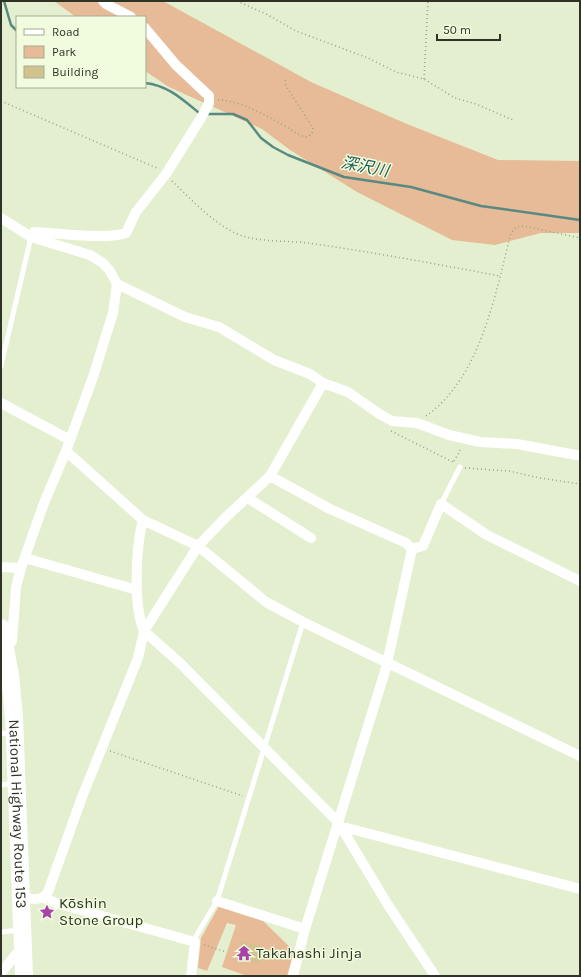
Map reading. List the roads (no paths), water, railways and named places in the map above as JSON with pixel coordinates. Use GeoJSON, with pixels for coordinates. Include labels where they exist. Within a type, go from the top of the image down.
{"type":"FeatureCollection","features":[{"type":"Feature","properties":{"kind":"highway","name":"National Highway Route 153"},"geometry":{"type":"LineString","coordinates":[[1,628],[6,649],[9,784],[21,897],[24,976]]}},
{"type":"Feature","properties":{"kind":"street"},"geometry":{"type":"LineString","coordinates":[[103,1],[130,16]]}},
{"type":"Feature","properties":{"kind":"street"},"geometry":{"type":"LineString","coordinates":[[32,237],[34,232],[112,235],[126,233],[136,212],[166,174],[201,118],[208,105],[209,96],[176,65],[146,29]]}},
{"type":"Feature","properties":{"kind":"street"},"geometry":{"type":"LineString","coordinates":[[1,218],[32,237],[90,255],[103,263],[110,271],[117,284],[185,317],[219,327],[274,360],[310,374],[323,383],[348,392],[392,421],[417,423],[449,435],[480,442],[517,444],[576,456],[580,454]]}},
{"type":"Feature","properties":{"kind":"street"},"geometry":{"type":"LineString","coordinates":[[6,649],[12,641],[16,588],[21,568],[44,503],[66,451],[93,377],[113,312],[117,284]]}},
{"type":"Feature","properties":{"kind":"street"},"geometry":{"type":"LineString","coordinates":[[44,898],[48,892],[82,797],[138,658],[144,631],[198,546],[225,518],[270,476],[323,383]]}},
{"type":"Feature","properties":{"kind":"street"},"geometry":{"type":"LineString","coordinates":[[1,403],[70,440]]}},
{"type":"Feature","properties":{"kind":"street"},"geometry":{"type":"LineString","coordinates":[[66,451],[143,520],[198,546],[266,602],[303,622],[580,756]]}},
{"type":"Feature","properties":{"kind":"street"},"geometry":{"type":"LineString","coordinates":[[270,476],[330,509],[406,543],[412,549]]}},
{"type":"Feature","properties":{"kind":"street"},"geometry":{"type":"LineString","coordinates":[[248,498],[311,538]]}},
{"type":"Feature","properties":{"kind":"street"},"geometry":{"type":"LineString","coordinates":[[412,549],[423,546],[441,504],[487,535],[580,581]]}},
{"type":"Feature","properties":{"kind":"street"},"geometry":{"type":"LineString","coordinates":[[143,520],[140,532],[137,590],[141,624],[144,631],[180,662],[265,747],[340,826],[434,976]]}},
{"type":"Feature","properties":{"kind":"street"},"geometry":{"type":"LineString","coordinates":[[293,976],[305,929],[340,826],[386,668],[386,661],[412,549]]}},
{"type":"Feature","properties":{"kind":"street"},"geometry":{"type":"LineString","coordinates":[[25,558],[137,590]]}},
{"type":"Feature","properties":{"kind":"street"},"geometry":{"type":"LineString","coordinates":[[1,567],[21,568]]}},
{"type":"Feature","properties":{"kind":"street"},"geometry":{"type":"LineString","coordinates":[[340,826],[580,889]]}},
{"type":"Feature","properties":{"kind":"street"},"geometry":{"type":"LineString","coordinates":[[21,897],[44,898],[59,904],[195,942],[191,976]]}},
{"type":"Feature","properties":{"kind":"street"},"geometry":{"type":"LineString","coordinates":[[217,901],[305,929]]}},
{"type":"Feature","properties":{"kind":"street"},"geometry":{"type":"LineString","coordinates":[[1,973],[17,953],[22,951]]}},
{"type":"Feature","properties":{"kind":"lane"},"geometry":{"type":"LineString","coordinates":[[1,366],[32,237]]}},
{"type":"Feature","properties":{"kind":"lane"},"geometry":{"type":"LineString","coordinates":[[441,504],[460,467]]}},
{"type":"Feature","properties":{"kind":"lane"},"geometry":{"type":"LineString","coordinates":[[195,942],[196,936],[217,901],[303,622]]}},
{"type":"Feature","properties":{"kind":"lane"},"geometry":{"type":"LineString","coordinates":[[1,932],[22,930]]}},
{"type":"Feature","properties":{"kind":"waterway","name":"深沢川"},"geometry":{"type":"LineString","coordinates":[[4,1],[11,25],[16,30]]}},
{"type":"Feature","properties":{"kind":"waterway","name":"深沢川"},"geometry":{"type":"LineString","coordinates":[[146,83],[153,84],[167,90],[201,113]]}},
{"type":"Feature","properties":{"kind":"waterway","name":"深沢川"},"geometry":{"type":"LineString","coordinates":[[206,114],[233,114],[247,120],[261,138],[273,147],[288,155],[344,177],[411,187],[481,206],[580,220]]}},
{"type":"Feature","properties":{"kind":"place","name":"Kōshin Stone Group"},"geometry":{"type":"Point","coordinates":[47,912]}},
{"type":"Feature","properties":{"kind":"place","name":"Takahashi Jinja"},"geometry":{"type":"Point","coordinates":[244,953]}}]}
